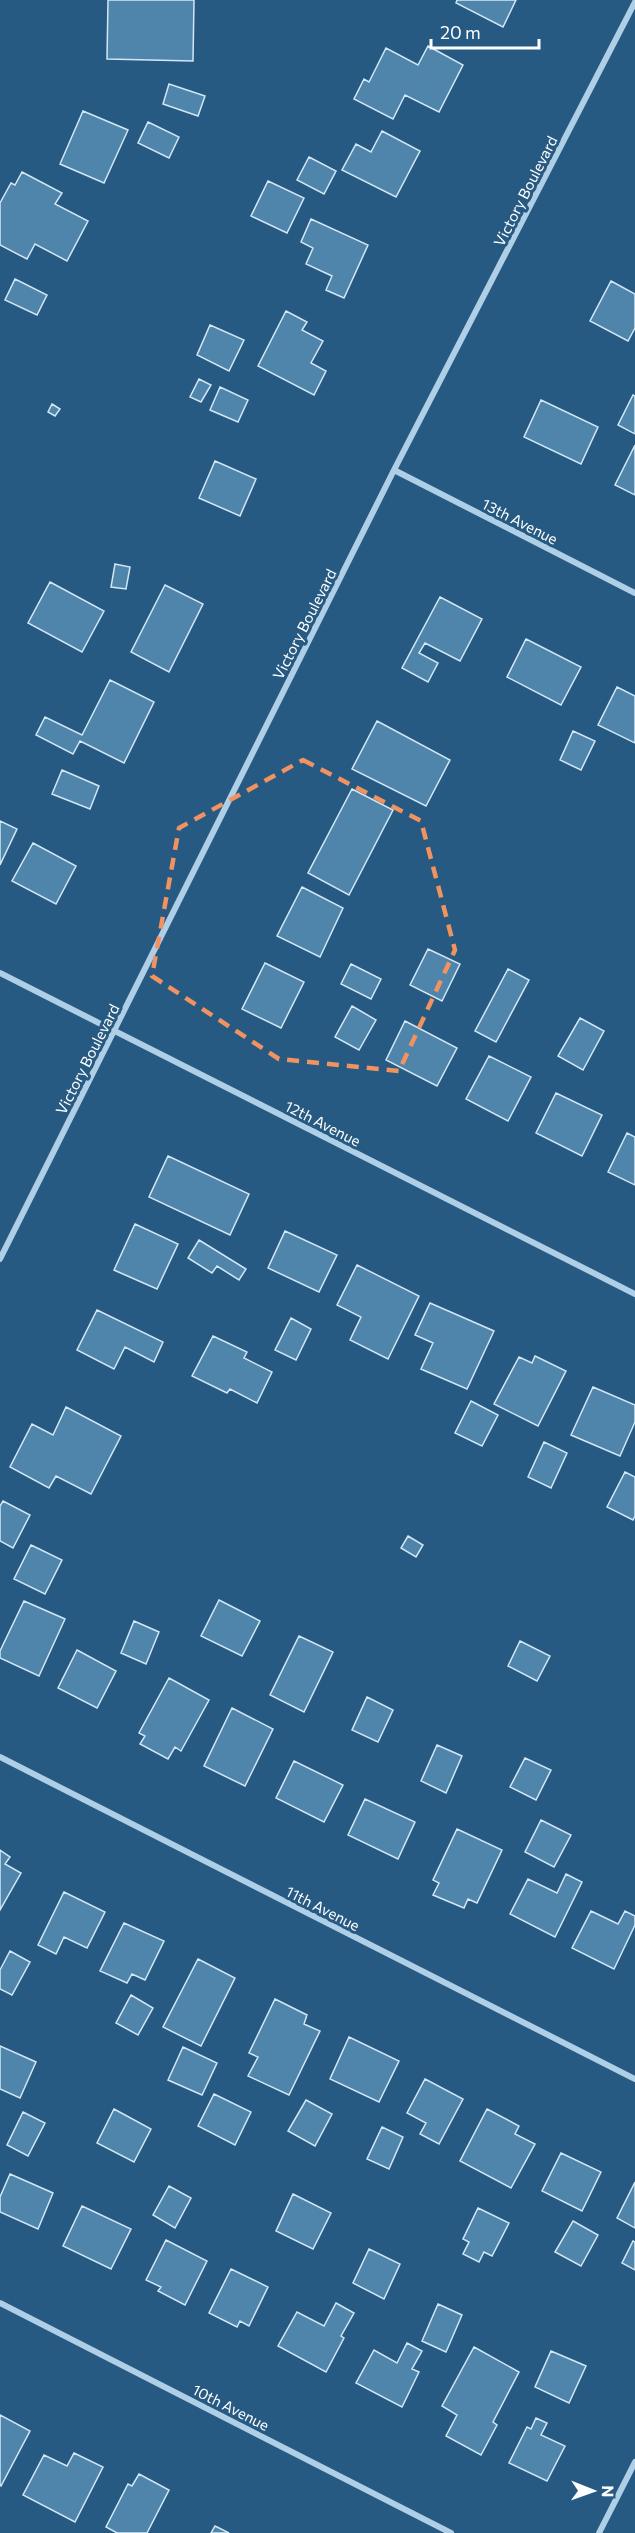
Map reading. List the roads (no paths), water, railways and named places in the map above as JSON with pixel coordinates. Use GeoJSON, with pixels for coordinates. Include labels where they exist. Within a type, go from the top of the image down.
{"type":"FeatureCollection","features":[{"type":"Feature","properties":{"kind":"street","name":"Victory Boulevard"},"geometry":{"type":"LineString","coordinates":[[0,1259],[394,470],[635,2]]}},
{"type":"Feature","properties":{"kind":"street","name":"13th Avenue"},"geometry":{"type":"LineString","coordinates":[[394,470],[635,593]]}},
{"type":"Feature","properties":{"kind":"street","name":"12th Avenue"},"geometry":{"type":"LineString","coordinates":[[0,973],[635,1294]]}},
{"type":"Feature","properties":{"kind":"street","name":"11th Avenue"},"geometry":{"type":"LineString","coordinates":[[0,1757],[635,2079]]}},
{"type":"Feature","properties":{"kind":"street","name":"10th Avenue"},"geometry":{"type":"LineString","coordinates":[[0,2303],[451,2533]]}},
{"type":"Feature","properties":{"kind":"street"},"geometry":{"type":"LineString","coordinates":[[599,2533],[635,2462]]}}]}
